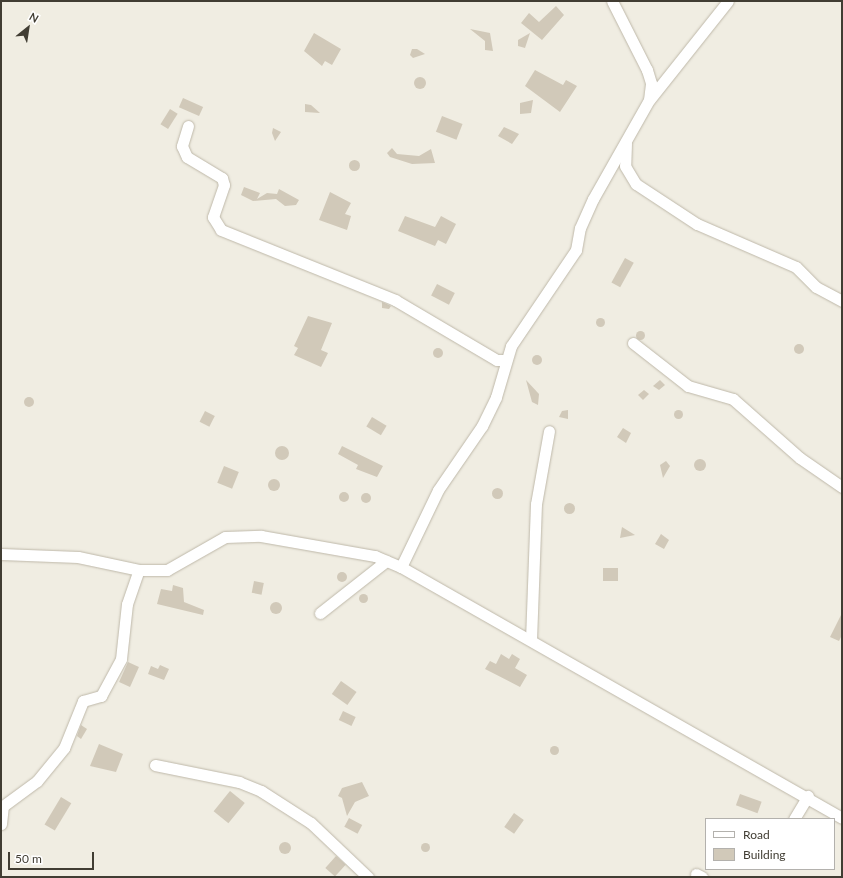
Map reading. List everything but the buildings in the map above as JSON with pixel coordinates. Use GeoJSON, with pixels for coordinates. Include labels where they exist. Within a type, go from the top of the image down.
{"type":"FeatureCollection","features":[{"type":"Feature","properties":{"kind":"street"},"geometry":{"type":"LineString","coordinates":[[612,1],[647,70],[651,83],[649,100]]}},
{"type":"Feature","properties":{"kind":"street"},"geometry":{"type":"LineString","coordinates":[[401,567],[438,490],[494,403],[505,360],[526,322],[576,250],[580,228],[649,100],[728,1]]}},
{"type":"Feature","properties":{"kind":"street"},"geometry":{"type":"LineString","coordinates":[[188,126],[182,146],[187,157],[218,176],[224,185],[213,217],[221,230],[395,300],[497,360],[505,360]]}},
{"type":"Feature","properties":{"kind":"street"},"geometry":{"type":"LineString","coordinates":[[626,141],[625,166],[636,184],[697,224],[796,267],[816,287],[842,301]]}},
{"type":"Feature","properties":{"kind":"street"},"geometry":{"type":"LineString","coordinates":[[633,343],[688,386],[733,399],[800,458],[842,487]]}},
{"type":"Feature","properties":{"kind":"street"},"geometry":{"type":"LineString","coordinates":[[531,640],[536,504],[549,431]]}},
{"type":"Feature","properties":{"kind":"street"},"geometry":{"type":"LineString","coordinates":[[1,554],[78,557],[139,570],[167,570],[225,538],[238,536],[338,548],[386,561],[401,567],[808,796],[842,818]]}},
{"type":"Feature","properties":{"kind":"street"},"geometry":{"type":"LineString","coordinates":[[320,613],[386,561]]}},
{"type":"Feature","properties":{"kind":"street"},"geometry":{"type":"LineString","coordinates":[[1,824],[3,806],[37,781],[64,748],[83,702],[101,696],[121,659],[127,604],[139,570]]}},
{"type":"Feature","properties":{"kind":"street"},"geometry":{"type":"LineString","coordinates":[[155,765],[239,782],[261,791],[311,823],[368,877]]}},
{"type":"Feature","properties":{"kind":"street"},"geometry":{"type":"LineString","coordinates":[[795,818],[808,796]]}}]}
